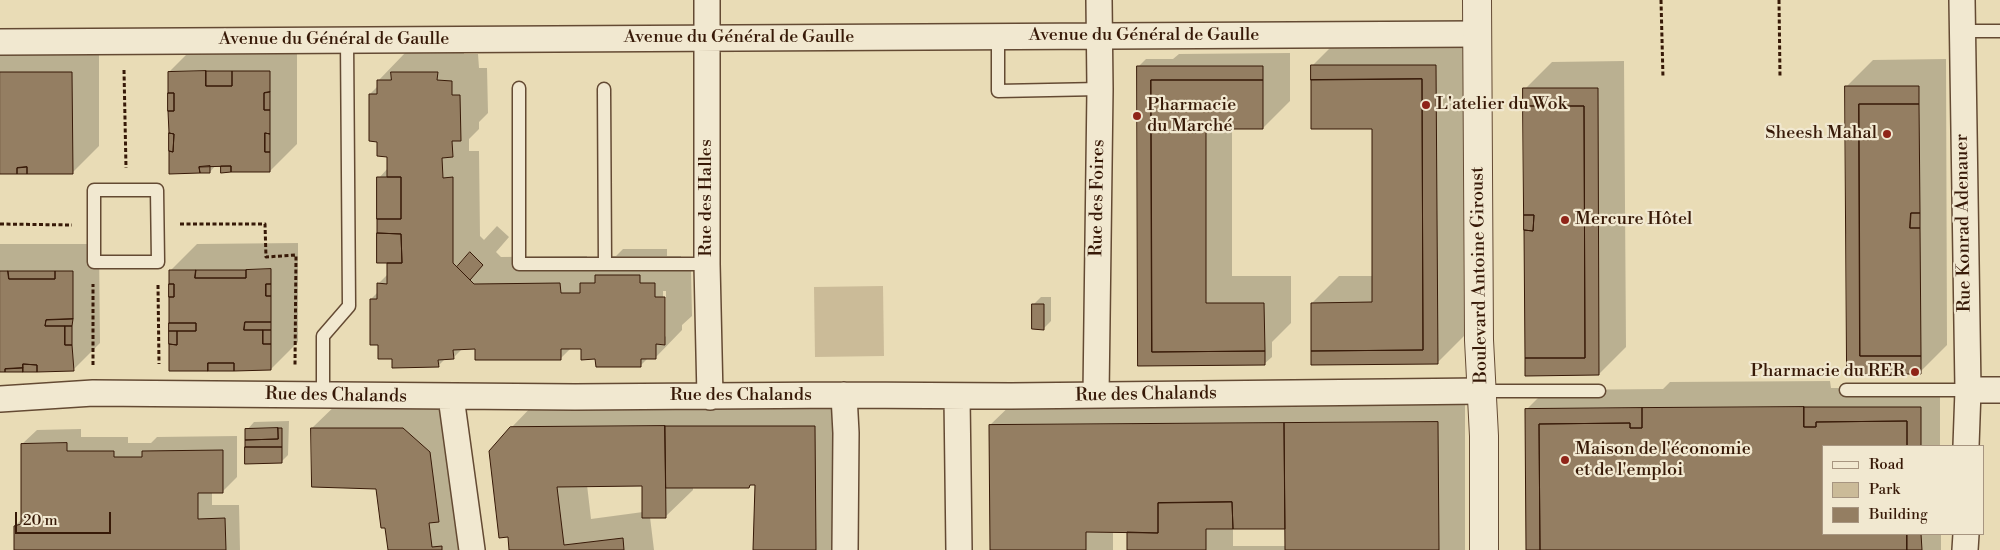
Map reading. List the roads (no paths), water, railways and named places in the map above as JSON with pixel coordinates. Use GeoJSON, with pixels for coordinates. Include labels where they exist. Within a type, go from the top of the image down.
{"type":"FeatureCollection","features":[{"type":"Feature","properties":{"kind":"street","name":"Rue des Halles"},"geometry":{"type":"LineString","coordinates":[[707,0],[707,264],[710,397]]}},
{"type":"Feature","properties":{"kind":"street","name":"Rue des Foires"},"geometry":{"type":"LineString","coordinates":[[1096,396],[1100,89],[1099,0]]}},
{"type":"Feature","properties":{"kind":"street","name":"Boulevard Antoine Giroust"},"geometry":{"type":"LineString","coordinates":[[1477,0],[1479,340],[1482,391],[1484,550]]}},
{"type":"Feature","properties":{"kind":"street","name":"Rue Konrad Adenauer"},"geometry":{"type":"LineString","coordinates":[[1962,0],[1968,390],[1966,445]]}},
{"type":"Feature","properties":{"kind":"street","name":"Avenue du Général de Gaulle"},"geometry":{"type":"LineString","coordinates":[[0,42],[1477,34]]}},
{"type":"Feature","properties":{"kind":"street"},"geometry":{"type":"LineString","coordinates":[[1968,390],[2000,390]]}},
{"type":"Feature","properties":{"kind":"street","name":"Rue des Chalands"},"geometry":{"type":"LineString","coordinates":[[0,399],[93,393],[451,397],[844,395],[957,397],[1482,391]]}},
{"type":"Feature","properties":{"kind":"street"},"geometry":{"type":"LineString","coordinates":[[844,395],[846,433],[845,550]]}},
{"type":"Feature","properties":{"kind":"street"},"geometry":{"type":"LineString","coordinates":[[451,397],[472,550]]}},
{"type":"Feature","properties":{"kind":"street"},"geometry":{"type":"LineString","coordinates":[[957,397],[959,550]]}},
{"type":"Feature","properties":{"kind":"street"},"geometry":{"type":"LineString","coordinates":[[1966,535],[1966,550]]}},
{"type":"Feature","properties":{"kind":"lane"},"geometry":{"type":"LineString","coordinates":[[1962,31],[2000,31]]}},
{"type":"Feature","properties":{"kind":"lane"},"geometry":{"type":"LineString","coordinates":[[998,37],[998,91],[1100,89]]}},
{"type":"Feature","properties":{"kind":"lane"},"geometry":{"type":"LineString","coordinates":[[323,396],[323,336],[349,306],[347,40]]}},
{"type":"Feature","properties":{"kind":"lane"},"geometry":{"type":"LineString","coordinates":[[519,88],[519,264],[707,264]]}},
{"type":"Feature","properties":{"kind":"lane"},"geometry":{"type":"LineString","coordinates":[[604,89],[605,264]]}},
{"type":"Feature","properties":{"kind":"lane"},"geometry":{"type":"LineString","coordinates":[[94,190],[157,190],[158,262],[94,262],[94,190]]}},
{"type":"Feature","properties":{"kind":"lane"},"geometry":{"type":"LineString","coordinates":[[1846,390],[1968,390]]}},
{"type":"Feature","properties":{"kind":"lane"},"geometry":{"type":"LineString","coordinates":[[1482,391],[1600,391]]}},
{"type":"Feature","properties":{"kind":"place","name":"L'atelier du Wok"},"geometry":{"type":"Point","coordinates":[1426,105]}},
{"type":"Feature","properties":{"kind":"place","name":"Pharmacie du Marché"},"geometry":{"type":"Point","coordinates":[1137,116]}},
{"type":"Feature","properties":{"kind":"place","name":"Sheesh Mahal"},"geometry":{"type":"Point","coordinates":[1887,134]}},
{"type":"Feature","properties":{"kind":"place","name":"Mercure Hôtel"},"geometry":{"type":"Point","coordinates":[1565,220]}},
{"type":"Feature","properties":{"kind":"place","name":"Pharmacie du RER"},"geometry":{"type":"Point","coordinates":[1915,372]}},
{"type":"Feature","properties":{"kind":"place","name":"Maison de l'économie et de l'emploi"},"geometry":{"type":"Point","coordinates":[1565,460]}}]}
